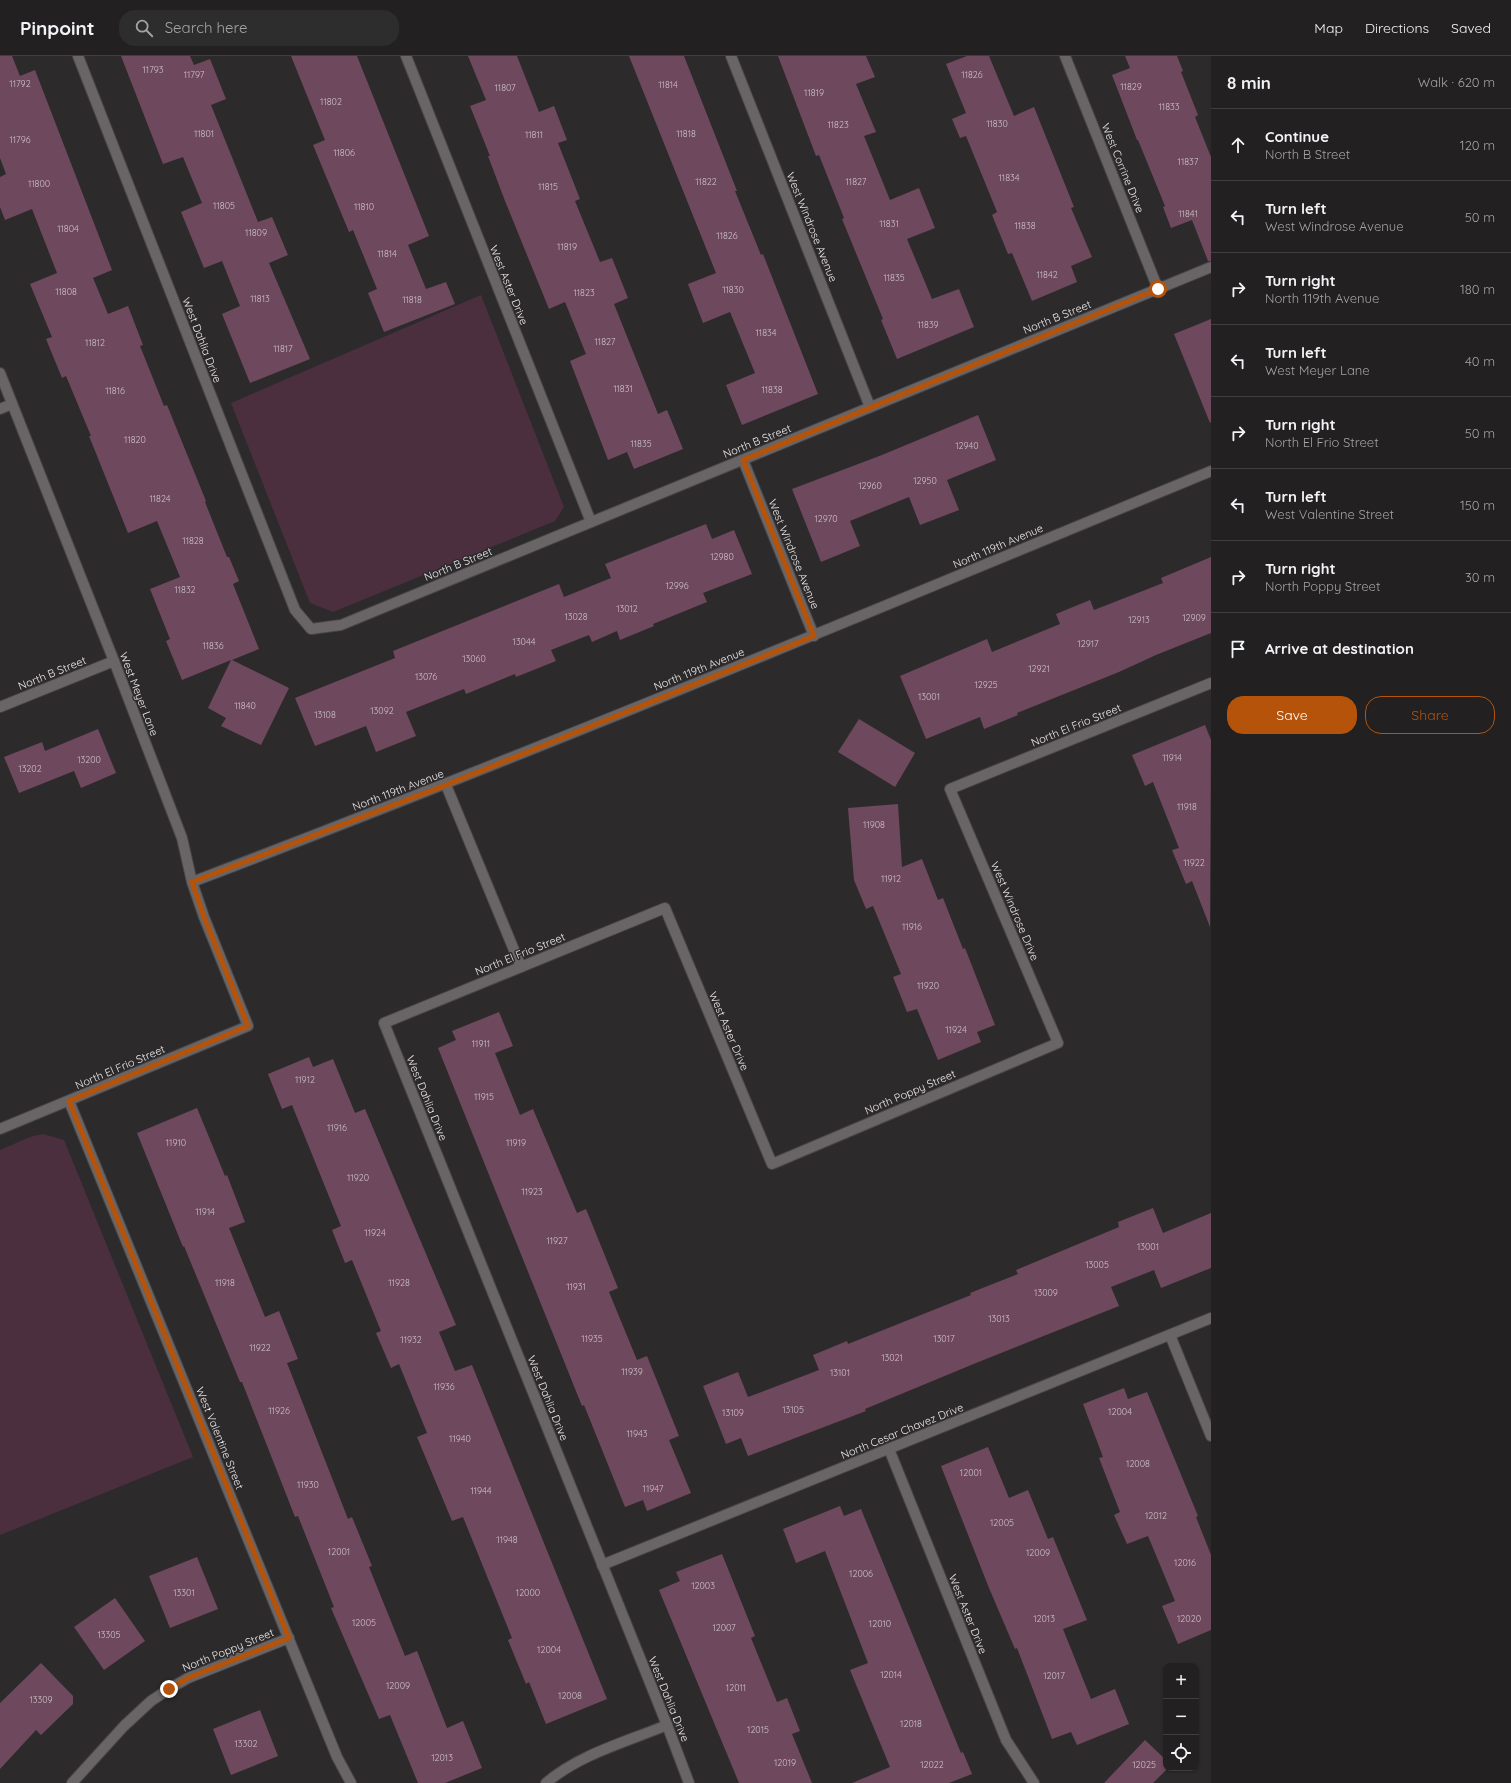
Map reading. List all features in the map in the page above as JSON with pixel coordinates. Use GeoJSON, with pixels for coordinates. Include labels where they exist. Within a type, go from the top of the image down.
{"type":"FeatureCollection","features":[{"type":"Feature","properties":{"kind":"street","name":"West Dahlia Drive"},"geometry":{"type":"LineString","coordinates":[[78,56],[295,610],[311,629]]}},
{"type":"Feature","properties":{"kind":"street","name":"West Aster Drive"},"geometry":{"type":"LineString","coordinates":[[406,56],[591,522]]}},
{"type":"Feature","properties":{"kind":"street","name":"West Windrose Avenue"},"geometry":{"type":"LineString","coordinates":[[731,56],[870,407]]}},
{"type":"Feature","properties":{"kind":"street","name":"West Corrine Drive"},"geometry":{"type":"LineString","coordinates":[[1065,56],[1158,289]]}},
{"type":"Feature","properties":{"kind":"street","name":"North B Street"},"geometry":{"type":"LineString","coordinates":[[311,629],[341,625],[1211,267]]}},
{"type":"Feature","properties":{"kind":"street","name":"West Meyer Lane"},"geometry":{"type":"LineString","coordinates":[[0,373],[182,838],[192,882],[204,917],[248,1026]]}},
{"type":"Feature","properties":{"kind":"street"},"geometry":{"type":"LineString","coordinates":[[0,409],[12,404]]}},
{"type":"Feature","properties":{"kind":"street","name":"West Windrose Avenue"},"geometry":{"type":"LineString","coordinates":[[743,460],[814,636]]}},
{"type":"Feature","properties":{"kind":"street","name":"North 119th Avenue"},"geometry":{"type":"LineString","coordinates":[[192,882],[446,785],[814,636],[1211,471]]}},
{"type":"Feature","properties":{"kind":"street","name":"North B Street"},"geometry":{"type":"LineString","coordinates":[[0,707],[114,661]]}},
{"type":"Feature","properties":{"kind":"street","name":"North El Frio Street"},"geometry":{"type":"LineString","coordinates":[[950,789],[1211,683]]}},
{"type":"Feature","properties":{"kind":"street"},"geometry":{"type":"LineString","coordinates":[[446,785],[521,967]]}},
{"type":"Feature","properties":{"kind":"street","name":"West Windrose Drive"},"geometry":{"type":"LineString","coordinates":[[950,789],[1058,1043]]}},
{"type":"Feature","properties":{"kind":"street","name":"West Aster Drive"},"geometry":{"type":"LineString","coordinates":[[665,908],[772,1164]]}},
{"type":"Feature","properties":{"kind":"street","name":"North El Frio Street"},"geometry":{"type":"LineString","coordinates":[[384,1023],[665,908]]}},
{"type":"Feature","properties":{"kind":"street","name":"West Dahlia Drive"},"geometry":{"type":"LineString","coordinates":[[384,1023],[689,1783]]}},
{"type":"Feature","properties":{"kind":"street","name":"North El Frio Street"},"geometry":{"type":"LineString","coordinates":[[0,1129],[248,1026]]}},
{"type":"Feature","properties":{"kind":"street","name":"North Poppy Street"},"geometry":{"type":"LineString","coordinates":[[772,1164],[1058,1043]]}},
{"type":"Feature","properties":{"kind":"street","name":"West Valentine Street"},"geometry":{"type":"LineString","coordinates":[[69,1101],[337,1757],[351,1783]]}},
{"type":"Feature","properties":{"kind":"street","name":"North Cesar Chavez Drive"},"geometry":{"type":"LineString","coordinates":[[602,1565],[1211,1318]]}},
{"type":"Feature","properties":{"kind":"street"},"geometry":{"type":"LineString","coordinates":[[1170,1335],[1211,1436]]}},
{"type":"Feature","properties":{"kind":"street","name":"West Aster Drive"},"geometry":{"type":"LineString","coordinates":[[889,1449],[1006,1740],[1034,1783]]}},
{"type":"Feature","properties":{"kind":"street","name":"North Poppy Street"},"geometry":{"type":"LineString","coordinates":[[72,1783],[124,1726],[151,1701],[188,1678],[289,1638]]}},
{"type":"Feature","properties":{"kind":"street"},"geometry":{"type":"LineString","coordinates":[[546,1783],[558,1773],[580,1760],[667,1725]]}},
{"type":"Feature","properties":{"kind":"shaded area"},"geometry":{"type":"Polygon","coordinates":[[[481,295],[564,507],[555,521],[333,612],[310,603],[231,403],[481,295]]]}},
{"type":"Feature","properties":{"kind":"shaded area"},"geometry":{"type":"Polygon","coordinates":[[[43,1134],[64,1140],[193,1457],[0,1535],[0,1150],[30,1137],[43,1134]]]}},
{"type":"Feature","properties":{"kind":"building"},"geometry":{"type":"Polygon","coordinates":[[[0,56],[12,56],[20,76],[35,70],[112,270],[93,278],[108,314],[128,306],[143,345],[140,346],[164,406],[167,405],[227,557],[229,557],[239,581],[233,584],[259,649],[232,660],[289,688],[261,745],[221,726],[226,718],[208,708],[231,660],[182,680],[166,641],[170,639],[150,589],[180,577],[157,521],[128,533],[89,436],[91,436],[66,376],[62,378],[46,339],[52,337],[30,284],[57,273],[32,209],[5,220],[0,207],[0,177],[6,174],[0,158],[0,56]]]}},
{"type":"Feature","properties":{"kind":"building"},"geometry":{"type":"Polygon","coordinates":[[[121,56],[190,56],[194,65],[210,59],[226,99],[211,105],[258,222],[272,217],[288,255],[269,263],[310,359],[250,383],[222,314],[240,306],[222,261],[204,268],[181,212],[202,203],[183,157],[163,164],[121,56]]]}},
{"type":"Feature","properties":{"kind":"building"},"geometry":{"type":"Polygon","coordinates":[[[291,56],[357,56],[429,236],[408,245],[426,289],[446,282],[455,304],[384,332],[368,293],[377,289],[353,230],[349,232],[313,145],[325,140],[291,56]]]}},
{"type":"Feature","properties":{"kind":"building"},"geometry":{"type":"Polygon","coordinates":[[[468,56],[517,56],[539,112],[554,106],[567,140],[558,143],[580,199],[575,201],[600,262],[612,258],[628,298],[614,304],[658,414],[667,410],[683,449],[634,469],[627,452],[608,460],[570,361],[586,354],[565,302],[549,309],[505,201],[488,156],[490,156],[470,106],[486,100],[468,56]]]}},
{"type":"Feature","properties":{"kind":"building"},"geometry":{"type":"Polygon","coordinates":[[[629,56],[684,56],[737,191],[735,191],[761,255],[763,254],[818,394],[742,425],[726,385],[755,373],[730,312],[703,323],[688,284],[716,273],[629,56]]]}},
{"type":"Feature","properties":{"kind":"building"},"geometry":{"type":"Polygon","coordinates":[[[778,56],[866,56],[875,77],[856,84],[876,132],[864,136],[890,200],[919,188],[935,228],[907,239],[932,299],[959,289],[974,327],[897,359],[881,320],[883,319],[842,219],[844,218],[819,155],[816,156],[778,56]]]}},
{"type":"Feature","properties":{"kind":"building"},"geometry":{"type":"Polygon","coordinates":[[[967,56],[989,56],[1014,116],[1034,107],[1074,207],[1071,208],[1092,257],[1071,266],[1077,282],[1032,301],[1012,253],[1008,254],[992,215],[997,212],[966,136],[960,138],[952,119],[966,113],[946,64],[967,56]]]}},
{"type":"Feature","properties":{"kind":"building"},"geometry":{"type":"Polygon","coordinates":[[[1125,56],[1177,56],[1183,71],[1181,72],[1198,115],[1195,117],[1211,157],[1211,261],[1208,261],[1192,220],[1171,228],[1163,207],[1165,206],[1137,140],[1112,75],[1130,68],[1125,56]]]}},
{"type":"Feature","properties":{"kind":"building"},"geometry":{"type":"Polygon","coordinates":[[[1211,319],[1211,422],[1210,423],[1174,334],[1211,319]]]}},
{"type":"Feature","properties":{"kind":"building"},"geometry":{"type":"Polygon","coordinates":[[[978,415],[996,460],[947,480],[959,510],[920,525],[909,497],[850,521],[860,546],[821,562],[792,489],[882,455],[978,415]]]}},
{"type":"Feature","properties":{"kind":"building"},"geometry":{"type":"Polygon","coordinates":[[[706,524],[712,539],[734,530],[752,574],[703,593],[707,602],[653,624],[654,626],[620,640],[617,631],[592,642],[589,635],[551,650],[556,661],[516,677],[515,674],[466,694],[464,689],[406,712],[416,736],[376,752],[366,726],[315,746],[295,698],[395,658],[393,651],[559,584],[564,597],[611,578],[605,564],[706,524]]]}},
{"type":"Feature","properties":{"kind":"building"},"geometry":{"type":"Polygon","coordinates":[[[1211,557],[1211,633],[1017,713],[1018,715],[984,729],[980,717],[926,739],[900,676],[987,639],[992,652],[1060,624],[1056,614],[1090,600],[1094,610],[1163,583],[1161,578],[1211,557]]]}},
{"type":"Feature","properties":{"kind":"building"},"geometry":{"type":"Polygon","coordinates":[[[859,719],[915,753],[895,787],[838,752],[859,719]]]}},
{"type":"Feature","properties":{"kind":"building"},"geometry":{"type":"Polygon","coordinates":[[[1205,725],[1211,740],[1210,927],[1192,881],[1186,884],[1172,850],[1179,848],[1153,782],[1145,786],[1132,755],[1205,725]]]}},
{"type":"Feature","properties":{"kind":"building"},"geometry":{"type":"Polygon","coordinates":[[[98,729],[116,773],[81,788],[74,771],[19,793],[4,757],[42,742],[45,751],[98,729]]]}},
{"type":"Feature","properties":{"kind":"building"},"geometry":{"type":"Polygon","coordinates":[[[898,804],[902,867],[922,859],[938,900],[943,898],[963,949],[965,948],[995,1025],[977,1032],[981,1042],[938,1060],[917,1009],[907,1012],[893,977],[901,974],[873,906],[866,909],[854,880],[848,808],[898,804]]]}},
{"type":"Feature","properties":{"kind":"building"},"geometry":{"type":"Polygon","coordinates":[[[499,1012],[513,1046],[495,1053],[520,1115],[533,1109],[577,1213],[586,1209],[618,1288],[609,1292],[637,1360],[647,1356],[679,1436],[669,1440],[691,1493],[647,1511],[643,1500],[625,1507],[584,1405],[582,1406],[438,1048],[456,1040],[452,1031],[499,1012]]]}},
{"type":"Feature","properties":{"kind":"building"},"geometry":{"type":"Polygon","coordinates":[[[309,1057],[313,1067],[333,1059],[355,1113],[365,1109],[456,1325],[439,1332],[455,1371],[472,1365],[607,1699],[546,1724],[529,1682],[526,1684],[508,1640],[512,1638],[463,1517],[452,1521],[417,1437],[427,1433],[399,1364],[391,1368],[376,1333],[381,1331],[352,1260],[345,1263],[332,1230],[341,1226],[292,1105],[282,1109],[268,1074],[309,1057]]]}},
{"type":"Feature","properties":{"kind":"building"},"geometry":{"type":"Polygon","coordinates":[[[197,1108],[225,1176],[227,1175],[245,1222],[229,1228],[265,1317],[279,1311],[298,1359],[287,1363],[348,1519],[352,1517],[372,1566],[369,1567],[405,1656],[417,1651],[447,1728],[463,1721],[482,1768],[445,1783],[418,1783],[390,1715],[379,1719],[331,1608],[334,1607],[298,1516],[295,1517],[242,1382],[240,1382],[184,1246],[183,1247],[137,1133],[197,1108]]]}},
{"type":"Feature","properties":{"kind":"building"},"geometry":{"type":"Polygon","coordinates":[[[1153,1208],[1163,1233],[1211,1213],[1211,1268],[1161,1288],[1154,1270],[1111,1287],[1119,1306],[865,1409],[866,1411],[748,1456],[741,1438],[726,1444],[703,1386],[738,1372],[748,1397],[819,1370],[813,1355],[847,1341],[848,1344],[971,1295],[970,1293],[1018,1274],[1016,1270],[1119,1227],[1118,1222],[1153,1208]]]}},
{"type":"Feature","properties":{"kind":"building"},"geometry":{"type":"Polygon","coordinates":[[[1124,1388],[1128,1399],[1147,1392],[1198,1516],[1196,1517],[1211,1555],[1211,1630],[1178,1644],[1162,1606],[1175,1601],[1148,1536],[1127,1544],[1114,1515],[1120,1512],[1099,1458],[1103,1457],[1083,1404],[1124,1388]]]}},
{"type":"Feature","properties":{"kind":"building"},"geometry":{"type":"Polygon","coordinates":[[[988,1447],[1009,1498],[1028,1490],[1048,1539],[1053,1537],[1087,1620],[1063,1629],[1091,1699],[1115,1689],[1129,1724],[1077,1745],[1071,1732],[1052,1739],[1017,1648],[1015,1649],[989,1588],[941,1466],[988,1447]]]}},
{"type":"Feature","properties":{"kind":"building"},"geometry":{"type":"Polygon","coordinates":[[[840,1506],[844,1516],[861,1509],[961,1753],[963,1752],[972,1774],[949,1783],[852,1783],[890,1767],[850,1670],[868,1663],[825,1551],[796,1563],[783,1529],[840,1506]]]}},
{"type":"Feature","properties":{"kind":"building"},"geometry":{"type":"Polygon","coordinates":[[[722,1554],[755,1636],[751,1638],[777,1702],[787,1698],[800,1731],[792,1734],[812,1783],[739,1783],[659,1590],[680,1581],[676,1572],[722,1554]]]}},
{"type":"Feature","properties":{"kind":"building"},"geometry":{"type":"Polygon","coordinates":[[[197,1557],[218,1609],[170,1628],[149,1576],[197,1557]]]}},
{"type":"Feature","properties":{"kind":"building"},"geometry":{"type":"Polygon","coordinates":[[[115,1598],[145,1641],[104,1670],[74,1627],[115,1598]]]}},
{"type":"Feature","properties":{"kind":"building"},"geometry":{"type":"Polygon","coordinates":[[[41,1663],[73,1696],[73,1704],[41,1735],[36,1730],[0,1769],[0,1703],[41,1663]]]}},
{"type":"Feature","properties":{"kind":"building"},"geometry":{"type":"Polygon","coordinates":[[[260,1710],[278,1756],[231,1775],[213,1729],[260,1710]]]}},
{"type":"Feature","properties":{"kind":"building"},"geometry":{"type":"Polygon","coordinates":[[[1145,1740],[1163,1757],[1163,1771],[1165,1771],[1153,1783],[1104,1783],[1145,1740]]]}},
{"type":"Feature","properties":{"kind":"route"},"geometry":{"type":"LineString","coordinates":[[169,1689],[188,1678],[289,1638],[69,1101],[248,1026],[204,917],[192,882],[446,785],[814,636],[743,460],[1158,289]]}}]}
